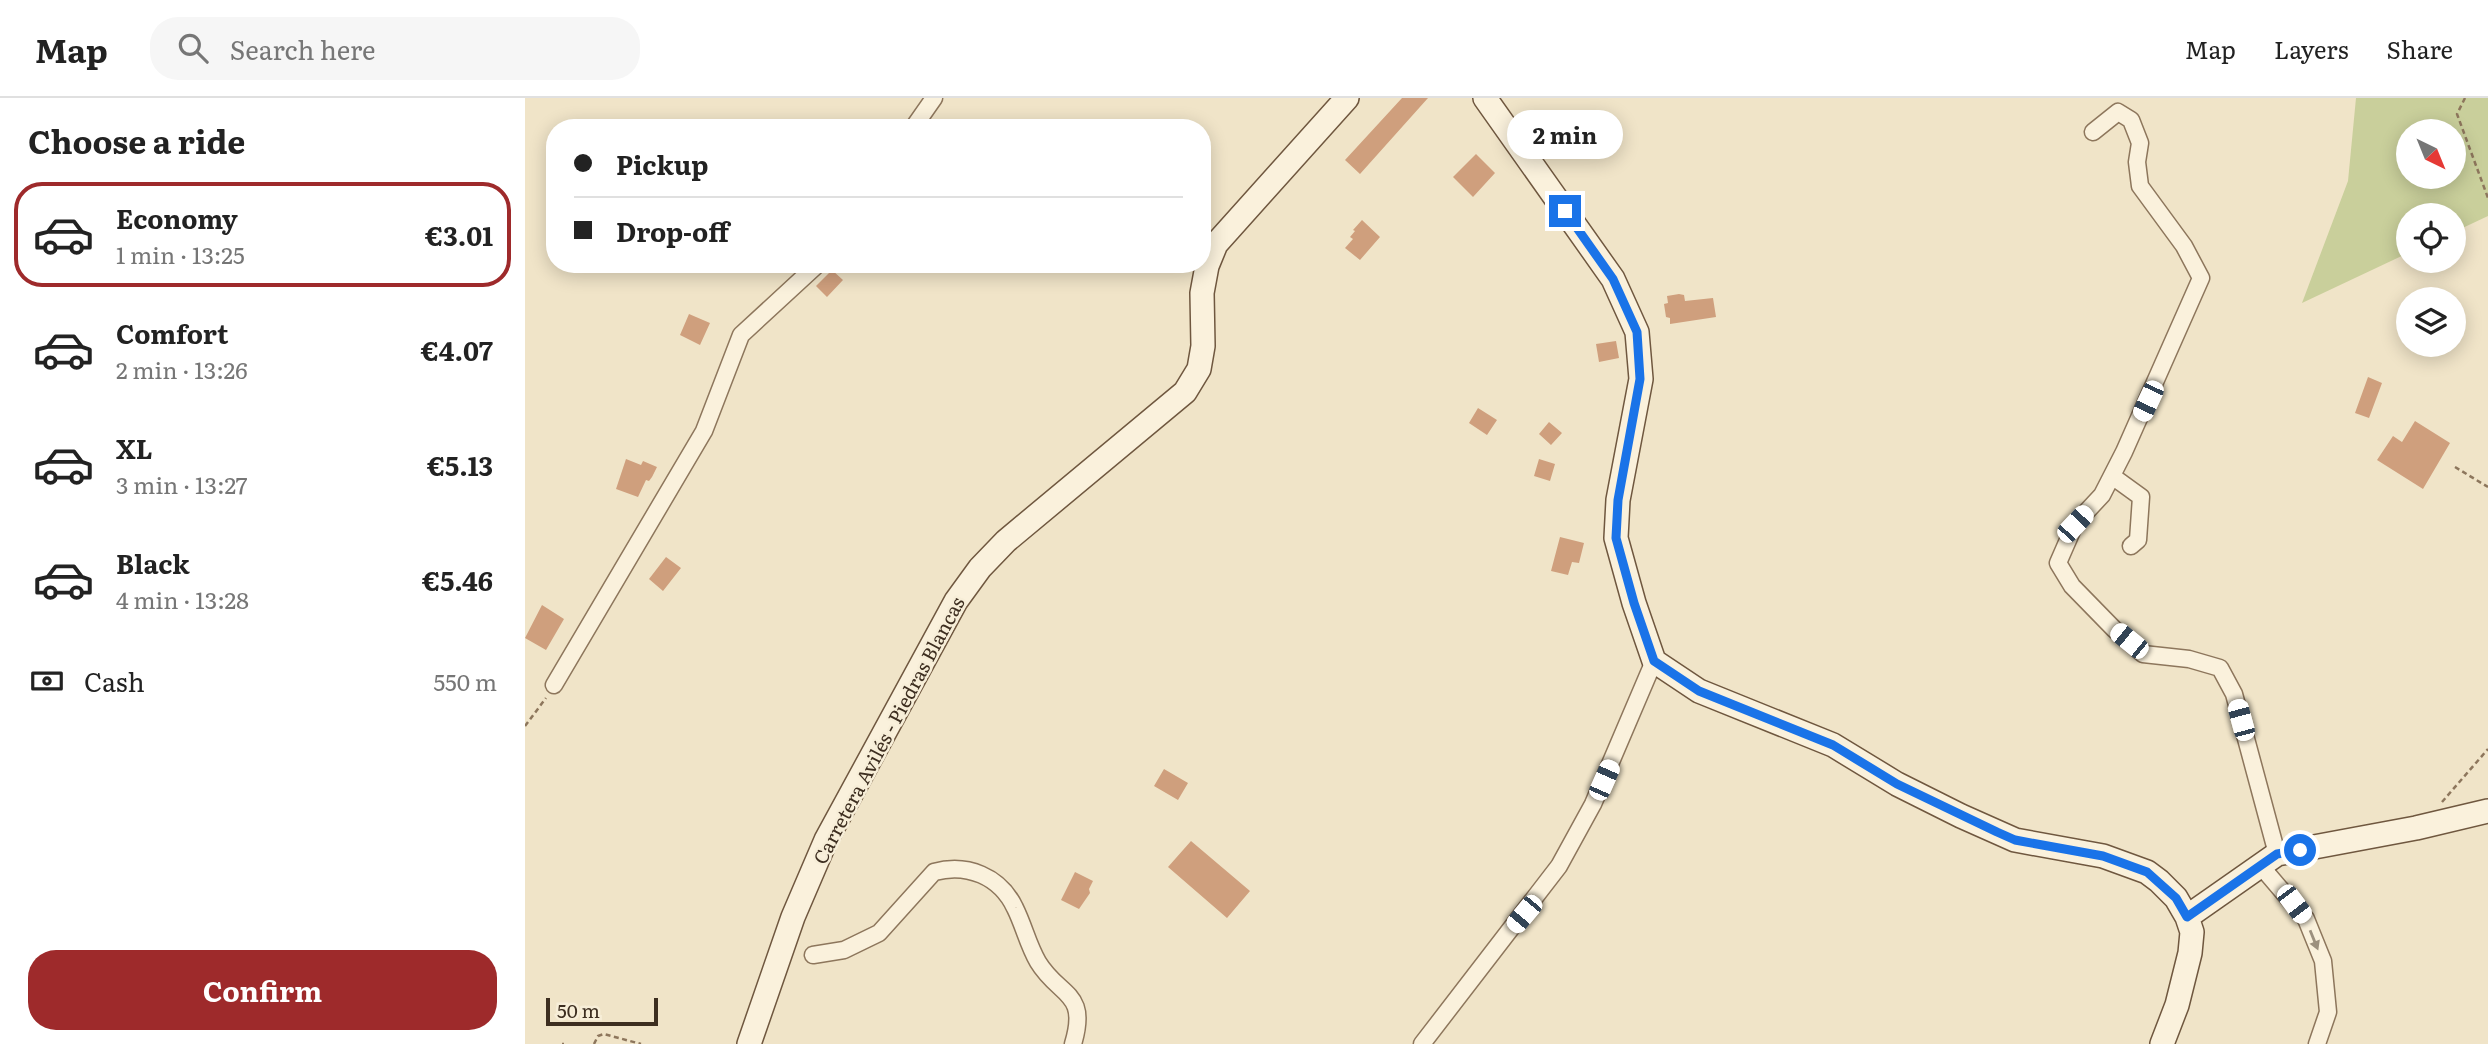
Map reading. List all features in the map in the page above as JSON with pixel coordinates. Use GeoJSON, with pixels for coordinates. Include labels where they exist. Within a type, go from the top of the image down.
{"type":"FeatureCollection","features":[{"type":"Feature","properties":{"kind":"street"},"geometry":{"type":"LineString","coordinates":[[919,119],[934,98]]}},
{"type":"Feature","properties":{"kind":"street","name":"Carretera Avilés - Piedras Blancas"},"geometry":{"type":"LineString","coordinates":[[1211,256],[1216,244],[1347,98]]}},
{"type":"Feature","properties":{"kind":"street"},"geometry":{"type":"LineString","coordinates":[[1485,98],[1613,279],[1637,332],[1640,379],[1618,500],[1616,538],[1654,661],[1699,691],[1833,745],[1897,784],[2015,840],[2103,856],[2147,872],[2176,898],[2192,932],[2190,953],[2177,1005],[2162,1044]]}},
{"type":"Feature","properties":{"kind":"street"},"geometry":{"type":"LineString","coordinates":[[2093,132],[2118,112],[2131,120],[2140,143],[2137,162],[2140,186],[2184,246],[2201,278],[2112,476],[2102,495],[2075,524],[2059,562],[2072,586],[2143,654],[2189,659],[2220,668],[2234,694],[2269,860],[2306,919],[2323,961],[2328,1012],[2317,1044]]}},
{"type":"Feature","properties":{"kind":"street"},"geometry":{"type":"LineString","coordinates":[[554,685],[704,431],[741,335],[808,273]]}},
{"type":"Feature","properties":{"kind":"street","name":"Carretera Avilés - Piedras Blancas"},"geometry":{"type":"LineString","coordinates":[[749,1044],[793,917],[826,840],[955,601],[980,568],[1006,541],[1185,392],[1199,369],[1203,346],[1202,293],[1206,273]]}},
{"type":"Feature","properties":{"kind":"street"},"geometry":{"type":"LineString","coordinates":[[2112,476],[2141,497],[2138,540],[2131,546]]}},
{"type":"Feature","properties":{"kind":"street"},"geometry":{"type":"LineString","coordinates":[[1422,1044],[1559,866],[1593,804],[1654,661]]}},
{"type":"Feature","properties":{"kind":"street"},"geometry":{"type":"LineString","coordinates":[[2187,917],[2269,860],[2488,811]]}},
{"type":"Feature","properties":{"kind":"street"},"geometry":{"type":"LineString","coordinates":[[813,955],[844,950],[879,933],[934,872],[964,869],[981,873],[997,884],[1014,906],[1027,942],[1040,965],[1073,999],[1077,1015],[1073,1044]]}},
{"type":"Feature","properties":{"kind":"path"},"geometry":{"type":"LineString","coordinates":[[2465,98],[2457,114],[2488,198]]}},
{"type":"Feature","properties":{"kind":"path"},"geometry":{"type":"LineString","coordinates":[[2455,467],[2488,487]]}},
{"type":"Feature","properties":{"kind":"path"},"geometry":{"type":"LineString","coordinates":[[525,726],[539,710],[554,685]]}},
{"type":"Feature","properties":{"kind":"path"},"geometry":{"type":"LineString","coordinates":[[2442,802],[2488,749]]}},
{"type":"Feature","properties":{"kind":"path"},"geometry":{"type":"LineString","coordinates":[[594,1044],[598,1036],[604,1034],[641,1044]]}},
{"type":"Feature","properties":{"kind":"green space"},"geometry":{"type":"Polygon","coordinates":[[[2356,98],[2488,98],[2488,216],[2466,226],[2466,203],[2396,203],[2396,259],[2302,303],[2348,181],[2356,98]]]}},
{"type":"Feature","properties":{"kind":"building"},"geometry":{"type":"Polygon","coordinates":[[[1402,98],[1428,98],[1360,174],[1345,160],[1402,98]]]}},
{"type":"Feature","properties":{"kind":"building"},"geometry":{"type":"Polygon","coordinates":[[[1476,154],[1495,173],[1473,197],[1453,177],[1476,154]]]}},
{"type":"Feature","properties":{"kind":"building"},"geometry":{"type":"Polygon","coordinates":[[[1362,220],[1380,237],[1360,260],[1345,248],[1353,239],[1350,237],[1355,231],[1353,230],[1362,220]]]}},
{"type":"Feature","properties":{"kind":"building"},"geometry":{"type":"Polygon","coordinates":[[[829,273],[835,273],[843,280],[827,297],[816,286],[829,273]]]}},
{"type":"Feature","properties":{"kind":"building"},"geometry":{"type":"Polygon","coordinates":[[[1684,295],[1685,301],[1713,298],[1716,317],[1670,324],[1664,304],[1668,303],[1667,296],[1684,295]]]}},
{"type":"Feature","properties":{"kind":"building"},"geometry":{"type":"Polygon","coordinates":[[[689,314],[710,323],[700,345],[680,335],[689,314]]]}},
{"type":"Feature","properties":{"kind":"building"},"geometry":{"type":"Polygon","coordinates":[[[1616,341],[1619,358],[1599,362],[1596,344],[1616,341]]]}},
{"type":"Feature","properties":{"kind":"building"},"geometry":{"type":"Polygon","coordinates":[[[2368,377],[2382,383],[2369,418],[2355,413],[2368,377]]]}},
{"type":"Feature","properties":{"kind":"building"},"geometry":{"type":"Polygon","coordinates":[[[1478,408],[1497,420],[1487,435],[1469,423],[1478,408]]]}},
{"type":"Feature","properties":{"kind":"building"},"geometry":{"type":"Polygon","coordinates":[[[2415,421],[2450,443],[2423,489],[2377,460],[2393,436],[2402,442],[2415,421]]]}},
{"type":"Feature","properties":{"kind":"building"},"geometry":{"type":"Polygon","coordinates":[[[1549,422],[1562,433],[1551,445],[1539,434],[1549,422]]]}},
{"type":"Feature","properties":{"kind":"building"},"geometry":{"type":"Polygon","coordinates":[[[626,459],[641,465],[643,461],[657,467],[649,481],[646,480],[638,497],[616,489],[626,459]]]}},
{"type":"Feature","properties":{"kind":"building"},"geometry":{"type":"Polygon","coordinates":[[[1539,459],[1555,464],[1550,481],[1534,476],[1539,459]]]}},
{"type":"Feature","properties":{"kind":"building"},"geometry":{"type":"Polygon","coordinates":[[[1560,537],[1584,543],[1579,563],[1572,562],[1568,575],[1551,571],[1560,537]]]}},
{"type":"Feature","properties":{"kind":"building"},"geometry":{"type":"Polygon","coordinates":[[[666,557],[681,568],[663,591],[649,579],[666,557]]]}},
{"type":"Feature","properties":{"kind":"building"},"geometry":{"type":"Polygon","coordinates":[[[542,605],[564,619],[546,650],[525,638],[542,605]]]}},
{"type":"Feature","properties":{"kind":"building"},"geometry":{"type":"Polygon","coordinates":[[[1164,769],[1188,783],[1178,800],[1154,786],[1164,769]]]}},
{"type":"Feature","properties":{"kind":"building"},"geometry":{"type":"Polygon","coordinates":[[[1191,841],[1250,891],[1227,918],[1168,867],[1191,841]]]}},
{"type":"Feature","properties":{"kind":"building"},"geometry":{"type":"Polygon","coordinates":[[[1075,872],[1093,881],[1090,893],[1079,909],[1061,900],[1075,872]]]}},
{"type":"Feature","properties":{"kind":"route"},"geometry":{"type":"LineString","coordinates":[[1565,211],[1613,279],[1637,332],[1640,379],[1618,500],[1616,538],[1654,661],[1699,691],[1833,745],[1897,784],[2015,840],[2103,856],[2147,872],[2176,898],[2187,917],[2277,854],[2300,850]]}}]}
